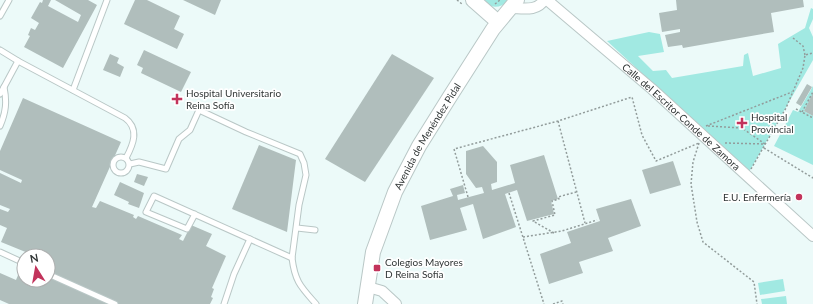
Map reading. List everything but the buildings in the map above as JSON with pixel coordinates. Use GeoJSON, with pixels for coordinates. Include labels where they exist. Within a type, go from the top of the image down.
{"type":"FeatureCollection","features":[{"type":"Feature","properties":{"kind":"main road"},"geometry":{"type":"LineString","coordinates":[[473,0],[498,22]]}},
{"type":"Feature","properties":{"kind":"main road","name":"Avenida de Menéndez Pidal"},"geometry":{"type":"LineString","coordinates":[[365,304],[373,252],[395,192],[419,146],[498,22],[513,4]]}},
{"type":"Feature","properties":{"kind":"street"},"geometry":{"type":"LineString","coordinates":[[513,4],[535,8],[544,0]]}},
{"type":"Feature","properties":{"kind":"street","name":"Calle del Escritor Conde de Zamora"},"geometry":{"type":"LineString","coordinates":[[547,0],[628,68],[813,236]]}},
{"type":"Feature","properties":{"kind":"street"},"geometry":{"type":"LineString","coordinates":[[368,287],[382,291],[396,304]]}},
{"type":"Feature","properties":{"kind":"lane"},"geometry":{"type":"LineString","coordinates":[[0,16],[9,0]]}},
{"type":"Feature","properties":{"kind":"lane"},"geometry":{"type":"LineString","coordinates":[[73,90],[107,0]]}},
{"type":"Feature","properties":{"kind":"lane"},"geometry":{"type":"LineString","coordinates":[[0,50],[125,118],[133,128],[134,140],[126,158]]}},
{"type":"Feature","properties":{"kind":"lane"},"geometry":{"type":"LineString","coordinates":[[0,94],[18,61]]}},
{"type":"Feature","properties":{"kind":"lane"},"geometry":{"type":"LineString","coordinates":[[0,126],[5,115],[6,107],[4,87]]}},
{"type":"Feature","properties":{"kind":"lane"},"geometry":{"type":"LineString","coordinates":[[130,164],[139,162],[166,169],[179,139],[190,130],[199,110],[246,132],[300,154],[304,163],[306,176],[299,205],[292,258],[297,283],[316,304]]}},
{"type":"Feature","properties":{"kind":"lane"},"geometry":{"type":"LineString","coordinates":[[119,157],[126,158],[130,164],[129,169],[125,173],[120,174],[115,171],[113,166],[114,161],[119,157]]}},
{"type":"Feature","properties":{"kind":"lane"},"geometry":{"type":"LineString","coordinates":[[195,214],[187,229],[146,212],[154,196],[195,214],[292,258]]}},
{"type":"Feature","properties":{"kind":"lane"},"geometry":{"type":"LineString","coordinates":[[297,228],[315,230]]}},
{"type":"Feature","properties":{"kind":"lane"},"geometry":{"type":"LineString","coordinates":[[224,304],[234,274],[250,239]]}},
{"type":"Feature","properties":{"kind":"lane"},"geometry":{"type":"LineString","coordinates":[[0,252],[16,259]]}},
{"type":"Feature","properties":{"kind":"lane"},"geometry":{"type":"LineString","coordinates":[[56,278],[115,304]]}},
{"type":"Feature","properties":{"kind":"path"},"geometry":{"type":"LineString","coordinates":[[748,176],[786,108],[803,68],[805,56],[803,46],[793,38]]}},
{"type":"Feature","properties":{"kind":"path"},"geometry":{"type":"LineString","coordinates":[[805,56],[813,53]]}},
{"type":"Feature","properties":{"kind":"path"},"geometry":{"type":"LineString","coordinates":[[468,197],[454,149],[558,121],[632,98],[642,136],[656,161],[701,133],[792,92]]}},
{"type":"Feature","properties":{"kind":"path"},"geometry":{"type":"LineString","coordinates":[[802,112],[813,92]]}},
{"type":"Feature","properties":{"kind":"path"},"geometry":{"type":"LineString","coordinates":[[796,109],[813,118]]}},
{"type":"Feature","properties":{"kind":"path"},"geometry":{"type":"LineString","coordinates":[[558,121],[584,224]]}},
{"type":"Feature","properties":{"kind":"path"},"geometry":{"type":"LineString","coordinates":[[701,133],[742,128],[765,144]]}},
{"type":"Feature","properties":{"kind":"path"},"geometry":{"type":"LineString","coordinates":[[701,133],[693,162],[691,184],[697,222],[703,242],[754,282],[757,304]]}},
{"type":"Feature","properties":{"kind":"path"},"geometry":{"type":"LineString","coordinates":[[711,142],[765,144]]}},
{"type":"Feature","properties":{"kind":"path"},"geometry":{"type":"LineString","coordinates":[[763,148],[813,178]]}},
{"type":"Feature","properties":{"kind":"path"},"geometry":{"type":"LineString","coordinates":[[554,233],[533,221],[555,215],[552,202],[558,199],[558,197],[576,192]]}},
{"type":"Feature","properties":{"kind":"path"},"geometry":{"type":"LineString","coordinates":[[508,193],[544,304]]}},
{"type":"Feature","properties":{"kind":"path"},"geometry":{"type":"LineString","coordinates":[[522,237],[562,232],[597,220]]}},
{"type":"Feature","properties":{"kind":"path"},"geometry":{"type":"LineString","coordinates":[[553,304],[562,301],[563,304]]}},
{"type":"Feature","properties":{"kind":"shaded area"},"geometry":{"type":"Polygon","coordinates":[[[480,0],[509,0],[498,7],[494,7],[487,5],[480,0]]]}},
{"type":"Feature","properties":{"kind":"shaded area"},"geometry":{"type":"Polygon","coordinates":[[[811,8],[813,9],[813,19],[809,28],[813,37],[813,60],[749,172],[607,41],[649,32],[660,34],[664,52],[638,56],[653,71],[666,70],[672,78],[743,66],[744,55],[748,53],[753,76],[781,68],[778,44],[805,28],[811,8]]]}},
{"type":"Feature","properties":{"kind":"shaded area"},"geometry":{"type":"Polygon","coordinates":[[[813,86],[813,94],[804,111],[813,116],[813,165],[774,146],[793,110],[798,112],[813,86]]]}},
{"type":"Feature","properties":{"kind":"shaded area"},"geometry":{"type":"Polygon","coordinates":[[[783,279],[785,291],[760,295],[758,283],[783,279]]]}},
{"type":"Feature","properties":{"kind":"shaded area"},"geometry":{"type":"Polygon","coordinates":[[[786,296],[787,304],[762,304],[761,299],[786,296]]]}},
{"type":"Feature","properties":{"kind":"place","name":"Hospital Universitario Reina Sofía"},"geometry":{"type":"Point","coordinates":[177,99]}},
{"type":"Feature","properties":{"kind":"place","name":"Hospital Provincial"},"geometry":{"type":"Point","coordinates":[742,123]}},
{"type":"Feature","properties":{"kind":"place","name":"E.U. Enfermería"},"geometry":{"type":"Point","coordinates":[799,197]}},
{"type":"Feature","properties":{"kind":"place","name":"Colegios Mayores D Reina Sofía"},"geometry":{"type":"Point","coordinates":[377,268]}}]}
